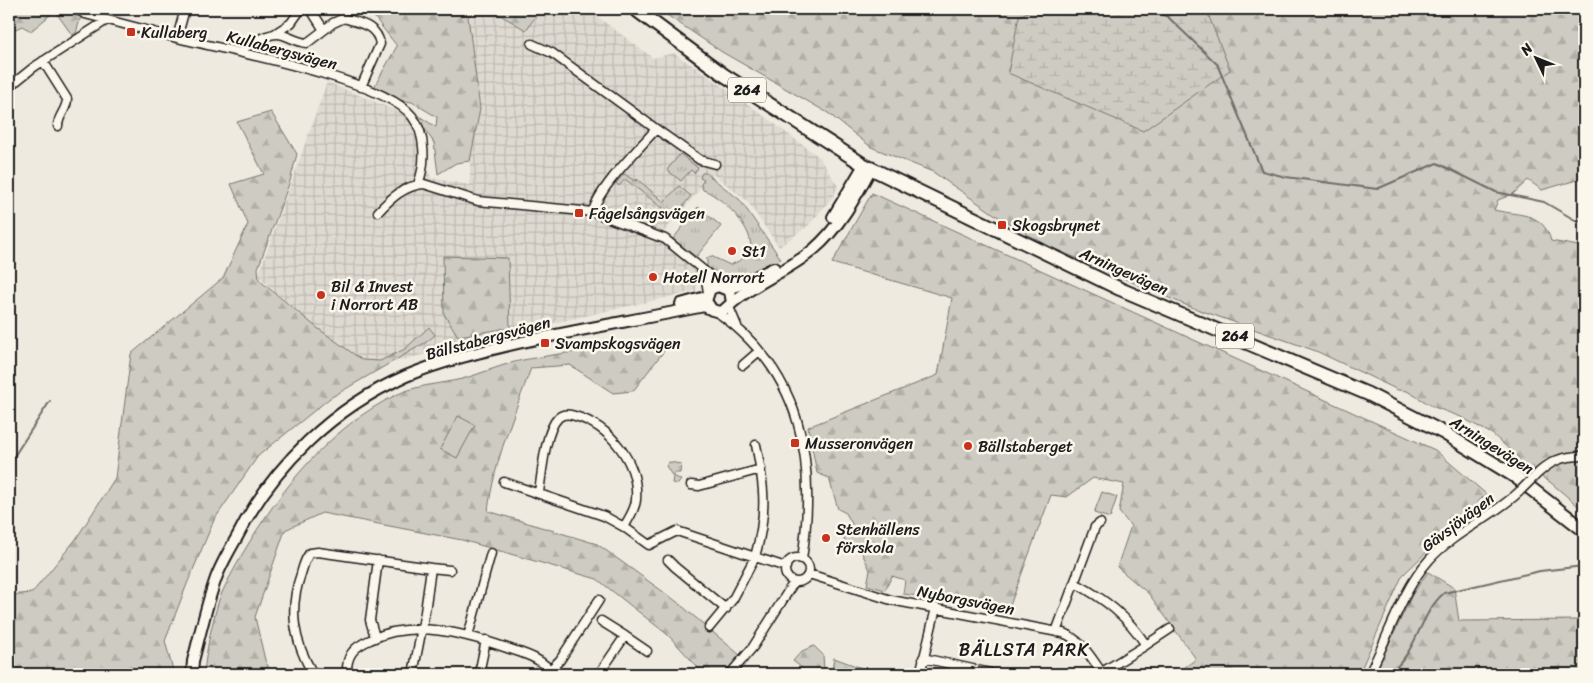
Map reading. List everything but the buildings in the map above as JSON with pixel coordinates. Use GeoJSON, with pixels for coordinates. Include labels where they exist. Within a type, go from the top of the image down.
{"type":"FeatureCollection","features":[{"type":"Feature","properties":{"kind":"main road","name":"Arningevägen"},"geometry":{"type":"LineString","coordinates":[[636,9],[724,75],[867,167],[1120,289],[1368,394],[1427,424],[1494,463],[1584,530]]}},
{"type":"Feature","properties":{"kind":"street","name":"Kullabergsvägen"},"geometry":{"type":"LineString","coordinates":[[76,9],[85,14],[243,53],[361,87],[399,105],[411,115],[420,130],[424,168],[418,184]]}},
{"type":"Feature","properties":{"kind":"street"},"geometry":{"type":"LineString","coordinates":[[178,38],[185,9]]}},
{"type":"Feature","properties":{"kind":"street"},"geometry":{"type":"LineString","coordinates":[[271,36],[291,23],[301,9]]}},
{"type":"Feature","properties":{"kind":"street"},"geometry":{"type":"LineString","coordinates":[[317,9],[312,13],[324,30]]}},
{"type":"Feature","properties":{"kind":"street"},"geometry":{"type":"LineString","coordinates":[[243,53],[245,47],[264,36],[281,34],[296,41],[307,43],[333,23],[344,18],[370,26],[379,38],[380,44],[361,87]]}},
{"type":"Feature","properties":{"kind":"street"},"geometry":{"type":"LineString","coordinates":[[9,87],[44,61],[108,20]]}},
{"type":"Feature","properties":{"kind":"street"},"geometry":{"type":"LineString","coordinates":[[532,44],[552,53],[700,160],[715,164]]}},
{"type":"Feature","properties":{"kind":"street"},"geometry":{"type":"LineString","coordinates":[[44,61],[67,99],[66,110],[58,119],[58,126]]}},
{"type":"Feature","properties":{"kind":"street"},"geometry":{"type":"LineString","coordinates":[[593,212],[595,203],[605,188],[656,129]]}},
{"type":"Feature","properties":{"kind":"street"},"geometry":{"type":"LineString","coordinates":[[714,311],[730,305],[745,292],[796,259],[825,229],[867,167]]}},
{"type":"Feature","properties":{"kind":"street"},"geometry":{"type":"LineString","coordinates":[[378,212],[392,197],[418,184],[478,201],[593,212],[665,238],[732,295],[730,305],[739,330]]}},
{"type":"Feature","properties":{"kind":"street"},"geometry":{"type":"LineString","coordinates":[[705,272],[708,306],[739,330],[773,370],[789,396],[805,449],[808,520],[802,559]]}},
{"type":"Feature","properties":{"kind":"street"},"geometry":{"type":"LineString","coordinates":[[707,295],[714,287],[737,286],[774,272]]}},
{"type":"Feature","properties":{"kind":"street","name":"Bällstabergsvägen"},"geometry":{"type":"LineString","coordinates":[[572,331],[707,295]]}},
{"type":"Feature","properties":{"kind":"street","name":"Bällstabergsvägen"},"geometry":{"type":"LineString","coordinates":[[192,674],[192,661],[215,579],[250,510],[298,450],[328,425],[371,394],[406,376],[458,357],[572,331],[704,306],[714,311]]}},
{"type":"Feature","properties":{"kind":"street"},"geometry":{"type":"LineString","coordinates":[[742,364],[758,352]]}},
{"type":"Feature","properties":{"kind":"street"},"geometry":{"type":"LineString","coordinates":[[539,492],[551,429],[559,416],[567,414],[599,425],[629,460],[633,474],[636,500],[633,512],[624,527]]}},
{"type":"Feature","properties":{"kind":"street"},"geometry":{"type":"LineString","coordinates":[[709,628],[733,599],[755,557],[761,533],[763,514],[763,479],[756,445]]}},
{"type":"Feature","properties":{"kind":"street","name":"Gävsjövägen"},"geometry":{"type":"LineString","coordinates":[[1369,674],[1386,643],[1405,596],[1416,577],[1430,559],[1520,491],[1546,464],[1559,458],[1584,456]]}},
{"type":"Feature","properties":{"kind":"street"},"geometry":{"type":"LineString","coordinates":[[691,485],[699,486],[761,469]]}},
{"type":"Feature","properties":{"kind":"street"},"geometry":{"type":"LineString","coordinates":[[504,482],[539,492],[604,516],[624,527],[649,545],[677,531],[786,567]]}},
{"type":"Feature","properties":{"kind":"street"},"geometry":{"type":"LineString","coordinates":[[1056,632],[1095,527],[1100,523]]}},
{"type":"Feature","properties":{"kind":"street"},"geometry":{"type":"LineString","coordinates":[[313,674],[299,647],[294,623],[296,588],[307,556],[313,551],[450,570]]}},
{"type":"Feature","properties":{"kind":"street"},"geometry":{"type":"LineString","coordinates":[[468,636],[491,553]]}},
{"type":"Feature","properties":{"kind":"street"},"geometry":{"type":"LineString","coordinates":[[793,559],[802,559],[808,565],[809,574],[803,581],[794,582],[786,576],[786,567],[793,559]]}},
{"type":"Feature","properties":{"kind":"street"},"geometry":{"type":"LineString","coordinates":[[375,637],[370,620],[378,560]]}},
{"type":"Feature","properties":{"kind":"street"},"geometry":{"type":"LineString","coordinates":[[668,560],[674,567],[726,608]]}},
{"type":"Feature","properties":{"kind":"street"},"geometry":{"type":"LineString","coordinates":[[413,674],[431,568]]}},
{"type":"Feature","properties":{"kind":"street","name":"Nyborgsvägen"},"geometry":{"type":"LineString","coordinates":[[809,574],[876,596],[1073,637],[1078,641],[1101,674]]}},
{"type":"Feature","properties":{"kind":"street"},"geometry":{"type":"LineString","coordinates":[[730,674],[753,647],[794,582]]}},
{"type":"Feature","properties":{"kind":"street"},"geometry":{"type":"LineString","coordinates":[[1075,583],[1110,603],[1130,622],[1146,645]]}},
{"type":"Feature","properties":{"kind":"street"},"geometry":{"type":"LineString","coordinates":[[347,674],[347,660],[356,647],[375,637],[402,630],[422,628],[486,640],[542,662],[551,672],[599,600]]}},
{"type":"Feature","properties":{"kind":"street"},"geometry":{"type":"LineString","coordinates":[[920,674],[936,608]]}},
{"type":"Feature","properties":{"kind":"street"},"geometry":{"type":"LineString","coordinates":[[601,621],[647,651]]}},
{"type":"Feature","properties":{"kind":"street"},"geometry":{"type":"LineString","coordinates":[[1101,674],[1170,629]]}},
{"type":"Feature","properties":{"kind":"street"},"geometry":{"type":"LineString","coordinates":[[599,674],[625,636]]}},
{"type":"Feature","properties":{"kind":"street"},"geometry":{"type":"LineString","coordinates":[[479,674],[486,640]]}},
{"type":"Feature","properties":{"kind":"street"},"geometry":{"type":"LineString","coordinates":[[923,658],[994,674]]}},
{"type":"Feature","properties":{"kind":"shaded area"},"geometry":{"type":"Polygon","coordinates":[[[541,9],[587,9],[653,58],[674,53],[740,98],[819,157],[838,186],[833,197],[809,225],[779,247],[747,201],[713,174],[662,234],[662,242],[674,249],[698,270],[696,291],[492,337],[375,367],[322,335],[258,276],[327,82],[407,115],[431,178],[470,185],[470,161],[480,109],[468,17],[495,12],[526,30],[541,9]]]}},
{"type":"Feature","properties":{"kind":"green space"},"geometry":{"type":"Polygon","coordinates":[[[9,9],[69,9],[81,16],[76,33],[72,35],[55,11],[31,31],[22,26],[14,30],[11,24],[9,9]]]}},
{"type":"Feature","properties":{"kind":"green space"},"geometry":{"type":"Polygon","coordinates":[[[368,9],[476,9],[468,17],[480,109],[470,161],[456,163],[438,174],[434,143],[414,113],[436,127],[437,117],[412,102],[392,99],[373,89],[397,46],[368,9]]]}},
{"type":"Feature","properties":{"kind":"green space"},"geometry":{"type":"Polygon","coordinates":[[[484,9],[541,9],[526,30],[495,12],[484,9]]]}},
{"type":"Feature","properties":{"kind":"green space"},"geometry":{"type":"Polygon","coordinates":[[[658,9],[1584,9],[1584,178],[1542,190],[1528,180],[1513,194],[1498,200],[1494,210],[1536,220],[1547,231],[1551,241],[1584,247],[1584,511],[1550,482],[1522,465],[1517,456],[1492,434],[1461,417],[1434,407],[1407,391],[1398,390],[1316,351],[1188,306],[1048,246],[1000,218],[933,172],[871,147],[828,113],[722,52],[658,9]]]}},
{"type":"Feature","properties":{"kind":"green space"},"geometry":{"type":"Polygon","coordinates":[[[1034,9],[1206,9],[1230,70],[1143,131],[1008,73],[1019,16],[1034,9]]]}},
{"type":"Feature","properties":{"kind":"green space"},"geometry":{"type":"Polygon","coordinates":[[[271,112],[297,154],[290,181],[258,268],[259,280],[316,327],[362,360],[380,361],[405,349],[429,327],[435,335],[428,341],[330,398],[258,456],[214,520],[165,641],[174,674],[24,674],[9,665],[9,595],[32,593],[76,539],[115,478],[131,354],[223,278],[248,224],[231,184],[264,174],[237,122],[271,112]]]}},
{"type":"Feature","properties":{"kind":"green space"},"geometry":{"type":"Polygon","coordinates":[[[680,154],[698,168],[694,173],[691,170],[681,181],[667,170],[680,154]]]}},
{"type":"Feature","properties":{"kind":"green space"},"geometry":{"type":"Polygon","coordinates":[[[702,173],[706,173],[740,200],[781,259],[744,279],[729,278],[707,267],[707,258],[711,256],[730,265],[744,258],[749,251],[751,243],[743,224],[736,215],[718,199],[703,190],[701,184],[704,180],[700,178],[702,173]]]}},
{"type":"Feature","properties":{"kind":"green space"},"geometry":{"type":"Polygon","coordinates":[[[624,174],[635,181],[637,179],[664,202],[679,186],[691,196],[674,217],[625,179],[619,186],[616,183],[624,174]]]}},
{"type":"Feature","properties":{"kind":"green space"},"geometry":{"type":"Polygon","coordinates":[[[872,193],[1435,450],[1486,494],[1402,576],[1359,674],[1176,674],[1196,659],[1149,594],[1117,567],[1131,526],[1119,512],[1124,484],[1093,478],[1067,497],[1051,495],[1009,608],[903,594],[905,580],[892,576],[885,590],[867,585],[870,570],[861,551],[850,550],[844,540],[846,531],[852,524],[846,513],[838,509],[829,478],[817,473],[808,427],[938,375],[952,298],[832,263],[872,193]]]}},
{"type":"Feature","properties":{"kind":"green space"},"geometry":{"type":"Polygon","coordinates":[[[698,207],[721,226],[696,257],[673,239],[698,207]]]}},
{"type":"Feature","properties":{"kind":"green space"},"geometry":{"type":"Polygon","coordinates":[[[443,256],[508,258],[510,328],[458,336],[444,314],[443,256]]]}},
{"type":"Feature","properties":{"kind":"green space"},"geometry":{"type":"Polygon","coordinates":[[[671,342],[633,391],[613,393],[570,365],[531,368],[500,457],[488,511],[597,544],[676,601],[741,656],[724,674],[704,674],[668,635],[597,579],[462,540],[322,513],[285,530],[255,617],[265,660],[272,674],[204,674],[206,656],[219,600],[243,553],[290,484],[308,463],[349,424],[372,408],[404,392],[462,379],[515,362],[587,350],[671,342]]]}},
{"type":"Feature","properties":{"kind":"green space"},"geometry":{"type":"Polygon","coordinates":[[[458,416],[475,425],[457,458],[440,449],[458,416]]]}},
{"type":"Feature","properties":{"kind":"green space"},"geometry":{"type":"Polygon","coordinates":[[[669,462],[681,464],[680,473],[674,473],[674,476],[681,480],[678,484],[672,483],[673,477],[666,466],[669,462]]]}},
{"type":"Feature","properties":{"kind":"green space"},"geometry":{"type":"Polygon","coordinates":[[[1102,492],[1117,497],[1110,518],[1094,513],[1102,492]]]}},
{"type":"Feature","properties":{"kind":"green space"},"geometry":{"type":"Polygon","coordinates":[[[1428,572],[1454,588],[1459,621],[1584,620],[1584,674],[1375,674],[1412,595],[1428,572]]]}},
{"type":"Feature","properties":{"kind":"green space"},"geometry":{"type":"Polygon","coordinates":[[[814,646],[823,655],[824,670],[832,671],[834,658],[867,670],[866,674],[810,674],[793,661],[802,651],[814,646]]]}},
{"type":"Feature","properties":{"kind":"waterway"},"geometry":{"type":"LineString","coordinates":[[1149,9],[1168,17],[1217,64],[1262,171],[1286,177],[1377,189],[1437,163],[1496,192],[1544,202],[1575,220],[1584,221]]}},
{"type":"Feature","properties":{"kind":"waterway"},"geometry":{"type":"LineString","coordinates":[[9,464],[50,401]]}},
{"type":"Feature","properties":{"kind":"waterway"},"geometry":{"type":"LineString","coordinates":[[1389,674],[1407,654],[1435,602],[1444,593],[1540,571],[1584,566]]}},
{"type":"Feature","properties":{"kind":"place","name":"Kullaberg"},"geometry":{"type":"Point","coordinates":[131,32]}},
{"type":"Feature","properties":{"kind":"place","name":"Fågelsångsvägen"},"geometry":{"type":"Point","coordinates":[579,213]}},
{"type":"Feature","properties":{"kind":"place","name":"Skogsbrynet"},"geometry":{"type":"Point","coordinates":[1002,225]}},
{"type":"Feature","properties":{"kind":"place","name":"St1"},"geometry":{"type":"Point","coordinates":[732,251]}},
{"type":"Feature","properties":{"kind":"place","name":"Hotell Norrort"},"geometry":{"type":"Point","coordinates":[653,277]}},
{"type":"Feature","properties":{"kind":"place","name":"Bil & Invest i Norrort AB"},"geometry":{"type":"Point","coordinates":[321,295]}},
{"type":"Feature","properties":{"kind":"place","name":"Svampskogsvägen"},"geometry":{"type":"Point","coordinates":[545,343]}},
{"type":"Feature","properties":{"kind":"place","name":"Musseronvägen"},"geometry":{"type":"Point","coordinates":[795,443]}},
{"type":"Feature","properties":{"kind":"place","name":"Bällstaberget"},"geometry":{"type":"Point","coordinates":[968,446]}},
{"type":"Feature","properties":{"kind":"place","name":"Stenhällens förskola"},"geometry":{"type":"Point","coordinates":[826,538]}},
{"type":"Feature","properties":{"kind":"district","name":"BÄLLSTA PARK"},"geometry":{"type":"Point","coordinates":[1024,650]}}]}
